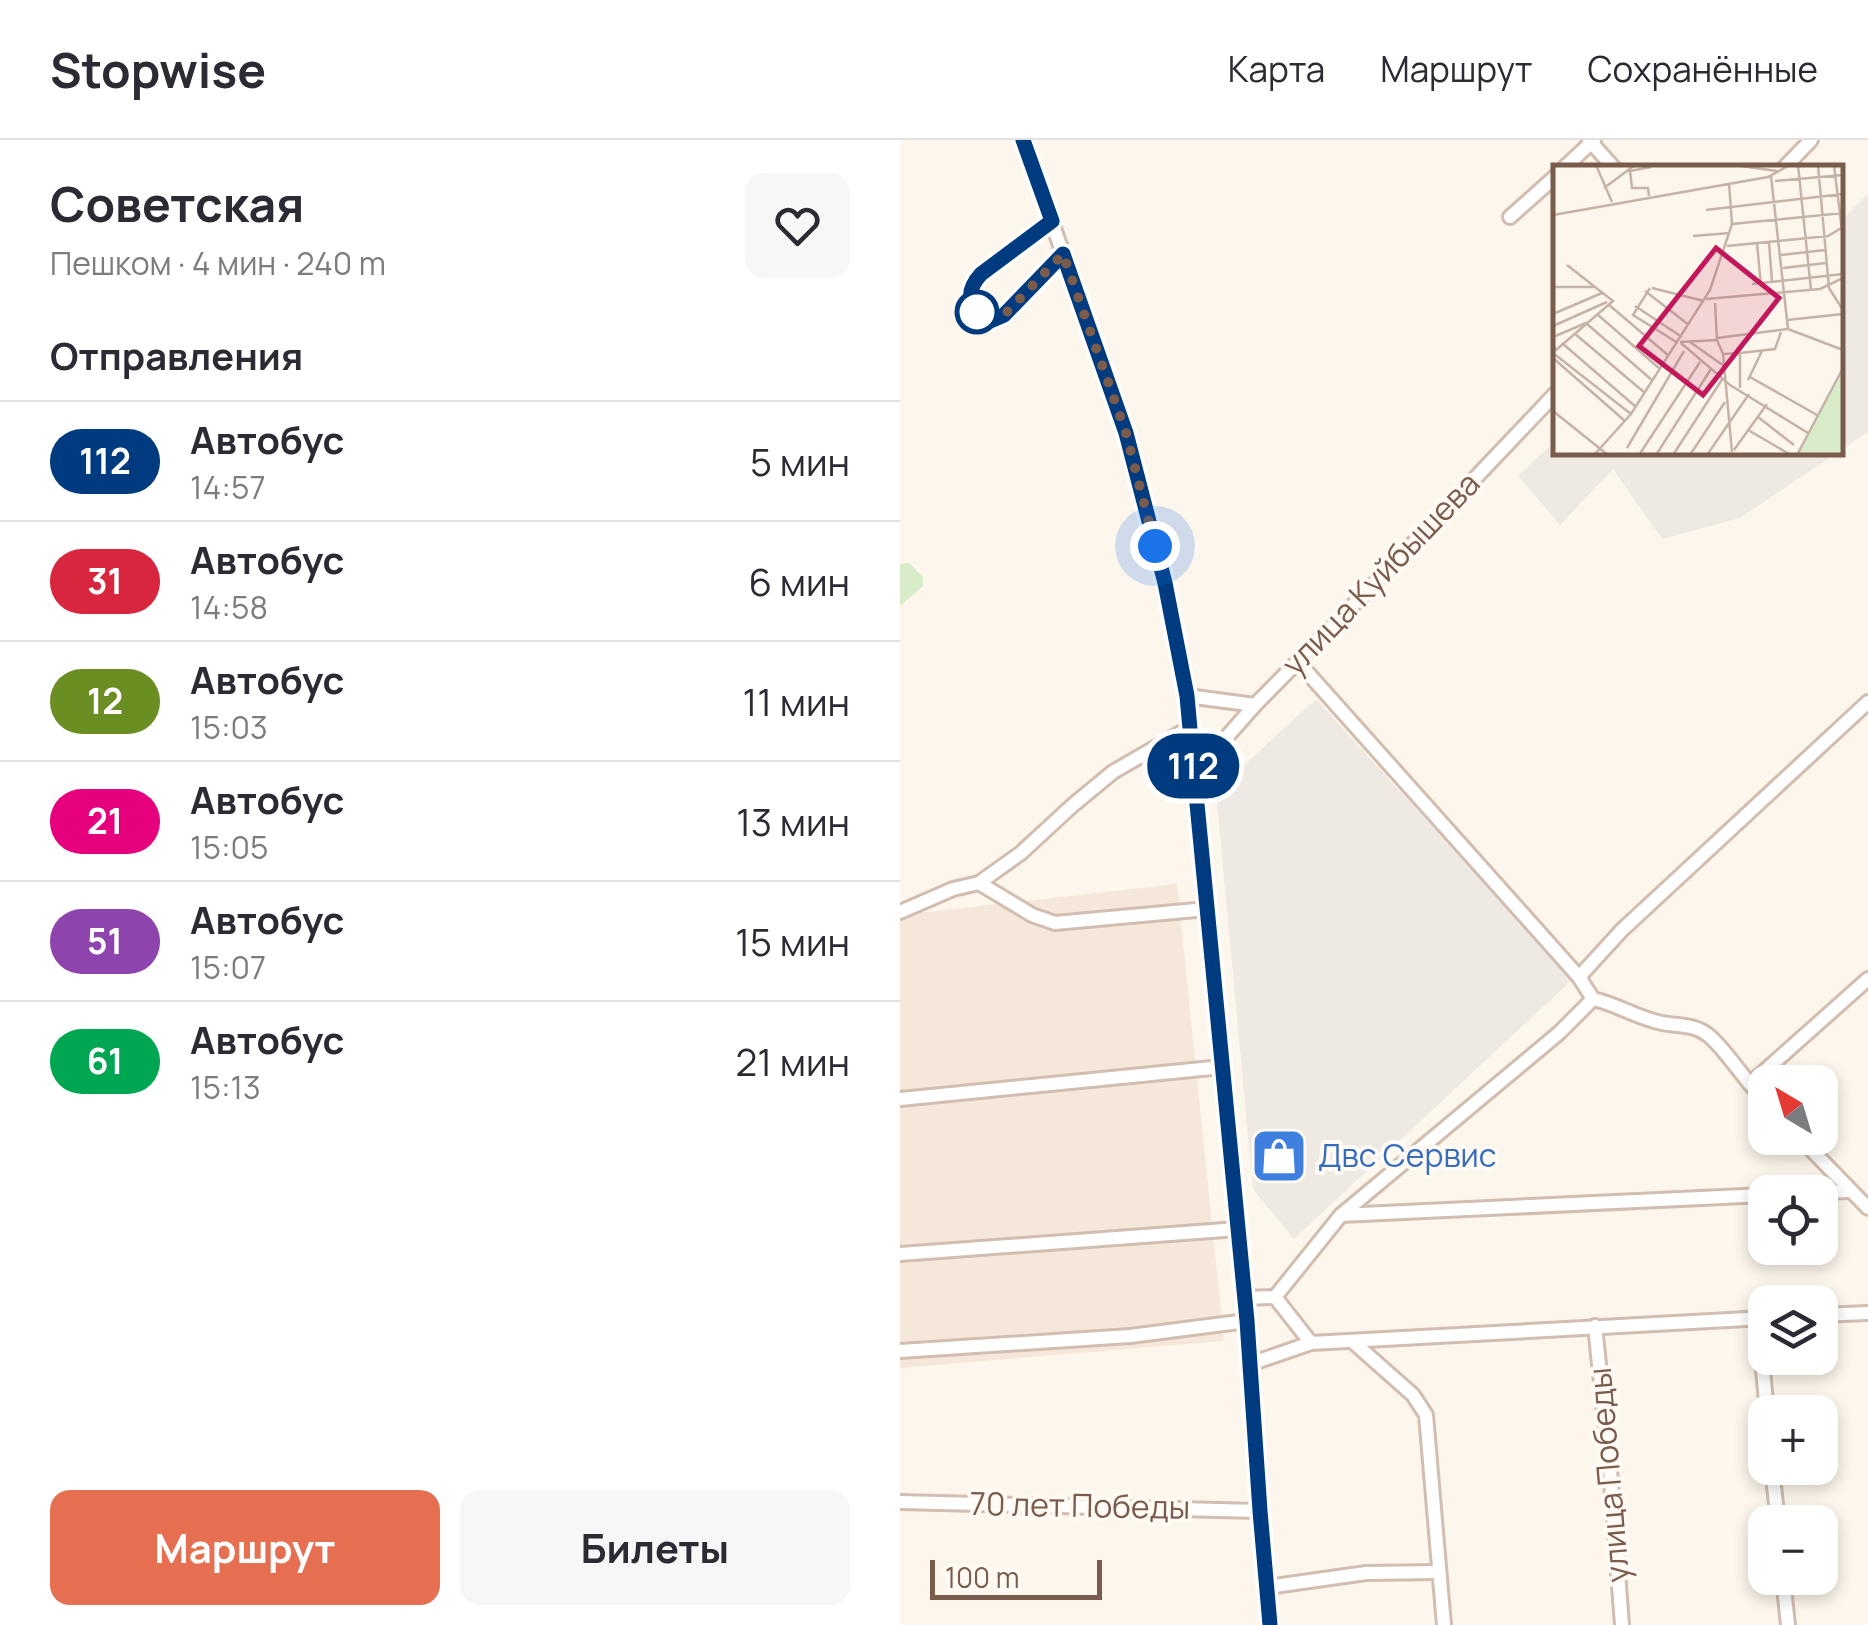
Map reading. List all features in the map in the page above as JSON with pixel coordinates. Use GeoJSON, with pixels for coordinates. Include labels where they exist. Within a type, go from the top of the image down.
{"type":"FeatureCollection","features":[{"type":"Feature","properties":{"kind":"street"},"geometry":{"type":"LineString","coordinates":[[1022,140],[1126,433],[1165,583],[1187,696],[1247,1321],[1270,1625]]}},
{"type":"Feature","properties":{"kind":"street"},"geometry":{"type":"LineString","coordinates":[[1787,165],[1811,140]]}},
{"type":"Feature","properties":{"kind":"street"},"geometry":{"type":"LineString","coordinates":[[1567,165],[1592,141],[1612,165]]}},
{"type":"Feature","properties":{"kind":"street"},"geometry":{"type":"LineString","coordinates":[[1510,218],[1553,179]]}},
{"type":"Feature","properties":{"kind":"street"},"geometry":{"type":"LineString","coordinates":[[1052,221],[972,284],[971,300],[977,312],[990,321],[1004,315],[1063,254]]}},
{"type":"Feature","properties":{"kind":"street","name":"улица Куйбышева"},"geometry":{"type":"LineString","coordinates":[[1187,696],[1255,705],[1553,396]]}},
{"type":"Feature","properties":{"kind":"street"},"geometry":{"type":"LineString","coordinates":[[1298,662],[1579,977],[1593,999],[1643,1018],[1688,1025],[1708,1034],[1748,1082]]}},
{"type":"Feature","properties":{"kind":"street"},"geometry":{"type":"LineString","coordinates":[[1579,977],[1622,930],[1868,702]]}},
{"type":"Feature","properties":{"kind":"street"},"geometry":{"type":"LineString","coordinates":[[1194,773],[1255,705]]}},
{"type":"Feature","properties":{"kind":"street"},"geometry":{"type":"LineString","coordinates":[[900,912],[979,883],[1021,853],[1113,772],[1188,728]]}},
{"type":"Feature","properties":{"kind":"street"},"geometry":{"type":"LineString","coordinates":[[979,883],[1032,915],[1055,922],[1207,909]]}},
{"type":"Feature","properties":{"kind":"street"},"geometry":{"type":"LineString","coordinates":[[1771,1065],[1868,979]]}},
{"type":"Feature","properties":{"kind":"street"},"geometry":{"type":"LineString","coordinates":[[1275,1298],[1341,1216],[1559,1033],[1593,999]]}},
{"type":"Feature","properties":{"kind":"street"},"geometry":{"type":"LineString","coordinates":[[900,1099],[1222,1068]]}},
{"type":"Feature","properties":{"kind":"street"},"geometry":{"type":"LineString","coordinates":[[1816,1155],[1868,1208]]}},
{"type":"Feature","properties":{"kind":"street"},"geometry":{"type":"LineString","coordinates":[[1838,1191],[1850,1191]]}},
{"type":"Feature","properties":{"kind":"street"},"geometry":{"type":"LineString","coordinates":[[1341,1216],[1748,1196]]}},
{"type":"Feature","properties":{"kind":"street"},"geometry":{"type":"LineString","coordinates":[[900,1254],[1238,1228]]}},
{"type":"Feature","properties":{"kind":"street"},"geometry":{"type":"LineString","coordinates":[[1244,1298],[1275,1298]]}},
{"type":"Feature","properties":{"kind":"street"},"geometry":{"type":"LineString","coordinates":[[1275,1298],[1310,1343]]}},
{"type":"Feature","properties":{"kind":"street"},"geometry":{"type":"LineString","coordinates":[[1838,1314],[1868,1313]]}},
{"type":"Feature","properties":{"kind":"street"},"geometry":{"type":"LineString","coordinates":[[1250,1364],[1310,1343],[1748,1319]]}},
{"type":"Feature","properties":{"kind":"street"},"geometry":{"type":"LineString","coordinates":[[900,1351],[1130,1336],[1247,1321]]}},
{"type":"Feature","properties":{"kind":"street","name":"улица Победы"},"geometry":{"type":"LineString","coordinates":[[1594,1326],[1622,1625]]}},
{"type":"Feature","properties":{"kind":"street"},"geometry":{"type":"LineString","coordinates":[[1352,1341],[1413,1395],[1426,1415],[1444,1625]]}},
{"type":"Feature","properties":{"kind":"street","name":"70 лет Победы"},"geometry":{"type":"LineString","coordinates":[[900,1502],[1260,1511]]}},
{"type":"Feature","properties":{"kind":"street"},"geometry":{"type":"LineString","coordinates":[[1267,1587],[1366,1573],[1439,1572]]}},
{"type":"Feature","properties":{"kind":"street"},"geometry":{"type":"LineString","coordinates":[[1785,1595],[1788,1625]]}},
{"type":"Feature","properties":{"kind":"shaded area"},"geometry":{"type":"Polygon","coordinates":[[[1868,194],[1868,432],[1843,449],[1843,219],[1868,194]]]}},
{"type":"Feature","properties":{"kind":"shaded area"},"geometry":{"type":"Polygon","coordinates":[[[1553,443],[1553,455],[1834,455],[1740,518],[1662,539],[1613,469],[1560,525],[1518,476],[1553,443]]]}},
{"type":"Feature","properties":{"kind":"shaded area"},"geometry":{"type":"Polygon","coordinates":[[[1316,699],[1572,980],[1294,1239],[1253,1189],[1216,791],[1316,699]]]}},
{"type":"Feature","properties":{"kind":"shaded area"},"geometry":{"type":"Polygon","coordinates":[[[1177,884],[1224,1341],[900,1368],[900,915],[1177,884]]]}},
{"type":"Feature","properties":{"kind":"green space"},"geometry":{"type":"Polygon","coordinates":[[[909,563],[923,577],[923,586],[900,606],[900,564],[909,563]]]}},
{"type":"Feature","properties":{"kind":"bus line","name":"112"},"geometry":{"type":"LineString","coordinates":[[1023,140],[1052,221],[981,274],[972,284],[971,300],[977,312],[990,321],[998,319],[1063,254],[1126,433],[1165,583],[1187,696],[1247,1321],[1270,1625]]}},
{"type":"Feature","properties":{"kind":"place","name":"Двс Сервис"},"geometry":{"type":"Point","coordinates":[1279,1156]}},
{"type":"Feature","properties":{"kind":"route"},"geometry":{"type":"LineString","coordinates":[[977,312],[990,321],[1004,315],[1063,254],[1126,433],[1155,546]]}}]}
